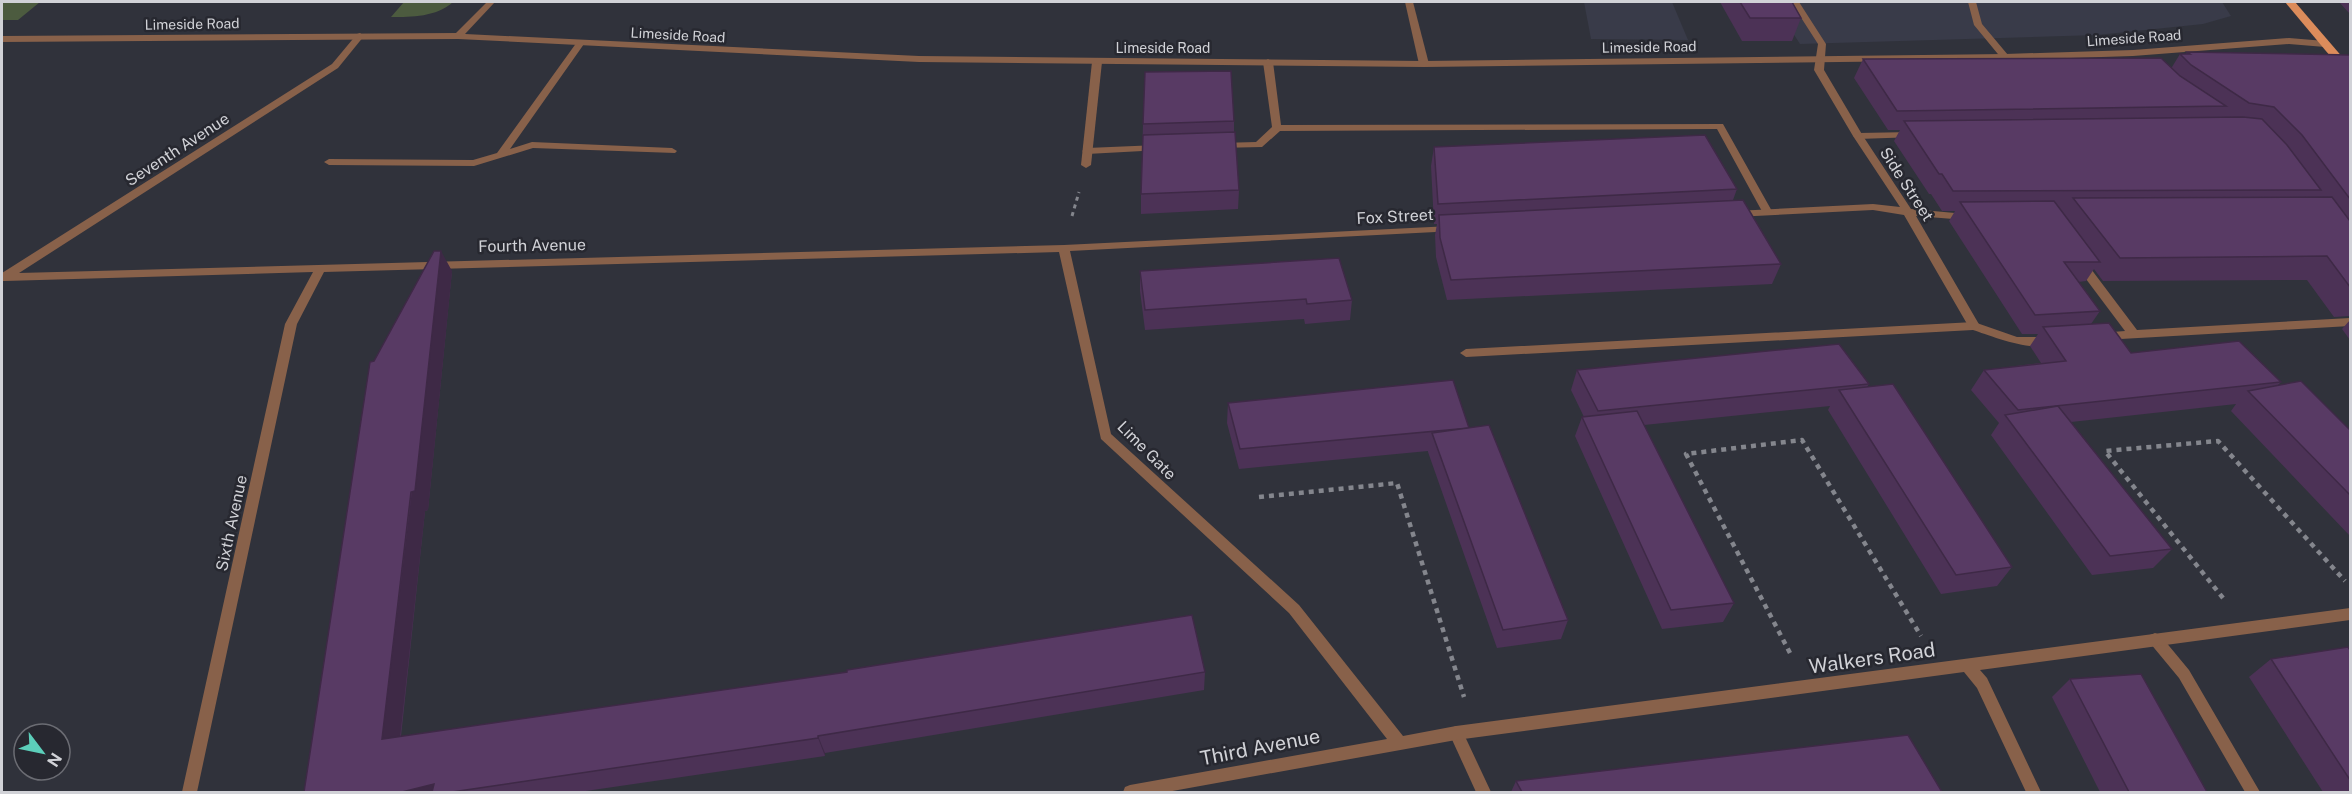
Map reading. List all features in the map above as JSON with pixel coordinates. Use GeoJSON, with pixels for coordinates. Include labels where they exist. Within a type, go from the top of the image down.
{"type":"FeatureCollection","features":[{"type":"Feature","properties":{"kind":"main road"},"geometry":{"type":"LineString","coordinates":[[2290,2],[2350,73]]}},
{"type":"Feature","properties":{"kind":"street"},"geometry":{"type":"LineString","coordinates":[[458,36],[491,2]]}},
{"type":"Feature","properties":{"kind":"street"},"geometry":{"type":"LineString","coordinates":[[1409,2],[1424,64]]}},
{"type":"Feature","properties":{"kind":"street","name":"Side Street"},"geometry":{"type":"LineString","coordinates":[[1795,2],[1822,44],[1819,70],[1858,136],[1908,212],[1974,326]]}},
{"type":"Feature","properties":{"kind":"street"},"geometry":{"type":"LineString","coordinates":[[1972,2],[1978,25],[2005,57]]}},
{"type":"Feature","properties":{"kind":"street","name":"Seventh Avenue"},"geometry":{"type":"LineString","coordinates":[[3,278],[335,66],[360,36]]}},
{"type":"Feature","properties":{"kind":"street","name":"Limeside Road"},"geometry":{"type":"LineString","coordinates":[[2,39],[458,36],[580,44],[919,59],[1424,64],[2005,57],[2133,53],[2289,41],[2325,44]]}},
{"type":"Feature","properties":{"kind":"street"},"geometry":{"type":"LineString","coordinates":[[500,156],[580,44]]}},
{"type":"Feature","properties":{"kind":"street"},"geometry":{"type":"LineString","coordinates":[[2133,53],[2142,61]]}},
{"type":"Feature","properties":{"kind":"street"},"geometry":{"type":"LineString","coordinates":[[1086,165],[1098,62]]}},
{"type":"Feature","properties":{"kind":"street"},"geometry":{"type":"LineString","coordinates":[[1268,62],[1277,128]]}},
{"type":"Feature","properties":{"kind":"street"},"geometry":{"type":"LineString","coordinates":[[1213,146],[1259,144],[1277,128],[1720,126],[1768,213]]}},
{"type":"Feature","properties":{"kind":"street"},"geometry":{"type":"LineString","coordinates":[[1858,136],[1929,135]]}},
{"type":"Feature","properties":{"kind":"street"},"geometry":{"type":"LineString","coordinates":[[329,162],[474,164],[532,145],[672,151]]}},
{"type":"Feature","properties":{"kind":"street"},"geometry":{"type":"LineString","coordinates":[[1087,151],[1167,148]]}},
{"type":"Feature","properties":{"kind":"street"},"geometry":{"type":"LineString","coordinates":[[1720,215],[1873,207],[1938,216],[1981,217]]}},
{"type":"Feature","properties":{"kind":"street","name":"Fox Street"},"geometry":{"type":"LineString","coordinates":[[1064,248],[1458,228]]}},
{"type":"Feature","properties":{"kind":"street","name":"Fourth Avenue"},"geometry":{"type":"LineString","coordinates":[[3,278],[321,267],[1064,248]]}},
{"type":"Feature","properties":{"kind":"street","name":"Lime Gate"},"geometry":{"type":"LineString","coordinates":[[1064,248],[1105,436],[1294,609],[1399,742]]}},
{"type":"Feature","properties":{"kind":"street"},"geometry":{"type":"LineString","coordinates":[[2073,253],[2133,333]]}},
{"type":"Feature","properties":{"kind":"street","name":"Sixth Avenue"},"geometry":{"type":"LineString","coordinates":[[189,792],[291,324],[321,267]]}},
{"type":"Feature","properties":{"kind":"street"},"geometry":{"type":"LineString","coordinates":[[2089,337],[2350,322]]}},
{"type":"Feature","properties":{"kind":"street"},"geometry":{"type":"LineString","coordinates":[[1466,353],[1974,326],[2016,341],[2067,339]]}},
{"type":"Feature","properties":{"kind":"street","name":"Walkers Road"},"geometry":{"type":"LineString","coordinates":[[1399,742],[2350,614]]}},
{"type":"Feature","properties":{"kind":"street"},"geometry":{"type":"LineString","coordinates":[[2155,639],[2184,674],[2253,792]]}},
{"type":"Feature","properties":{"kind":"street"},"geometry":{"type":"LineString","coordinates":[[1967,665],[1982,683],[2034,792]]}},
{"type":"Feature","properties":{"kind":"street"},"geometry":{"type":"LineString","coordinates":[[1456,733],[1484,792]]}},
{"type":"Feature","properties":{"kind":"street","name":"Third Avenue"},"geometry":{"type":"LineString","coordinates":[[1130,792],[1399,742]]}},
{"type":"Feature","properties":{"kind":"path"},"geometry":{"type":"LineString","coordinates":[[1064,248],[1086,165]]}},
{"type":"Feature","properties":{"kind":"path"},"geometry":{"type":"LineString","coordinates":[[1791,654],[1686,454],[1802,440],[1922,637]]}},
{"type":"Feature","properties":{"kind":"path"},"geometry":{"type":"LineString","coordinates":[[2223,598],[2105,451],[2218,441],[2345,582]]}},
{"type":"Feature","properties":{"kind":"path"},"geometry":{"type":"LineString","coordinates":[[1259,497],[1397,483],[1464,697]]}},
{"type":"Feature","properties":{"kind":"shaded area"},"geometry":{"type":"Polygon","coordinates":[[[1584,2],[1672,2],[1688,40],[1591,39],[1584,2]]]}},
{"type":"Feature","properties":{"kind":"shaded area"},"geometry":{"type":"Polygon","coordinates":[[[1773,2],[2222,2],[2231,16],[2203,24],[2097,35],[1800,44],[1773,2]]]}},
{"type":"Feature","properties":{"kind":"green space"},"geometry":{"type":"Polygon","coordinates":[[[2,2],[40,2],[18,20],[2,20],[2,2]]]}},
{"type":"Feature","properties":{"kind":"green space"},"geometry":{"type":"Polygon","coordinates":[[[404,2],[453,2],[431,13],[391,17],[404,2]]]}},
{"type":"Feature","properties":{"kind":"building"},"geometry":{"type":"Polygon","coordinates":[[[1740,2],[1792,2],[1801,18],[1750,18],[1740,2]]]}},
{"type":"Feature","properties":{"kind":"building"},"geometry":{"type":"Polygon","coordinates":[[[2187,52],[2350,55],[2350,199],[2302,135],[2274,107],[2249,103],[2191,65],[2180,54],[2190,54],[2187,52]]]}},
{"type":"Feature","properties":{"kind":"building"},"geometry":{"type":"Polygon","coordinates":[[[2161,58],[2180,76],[2226,106],[1897,111],[1863,59],[2161,58]]]}},
{"type":"Feature","properties":{"kind":"building"},"geometry":{"type":"Polygon","coordinates":[[[1231,71],[1234,121],[1143,124],[1145,72],[1231,71]]]}},
{"type":"Feature","properties":{"kind":"building"},"geometry":{"type":"Polygon","coordinates":[[[2243,117],[2262,119],[2287,145],[2321,190],[1953,191],[1904,121],[2243,117]]]}},
{"type":"Feature","properties":{"kind":"building"},"geometry":{"type":"Polygon","coordinates":[[[1235,132],[1239,190],[1141,194],[1143,135],[1235,132]]]}},
{"type":"Feature","properties":{"kind":"building"},"geometry":{"type":"Polygon","coordinates":[[[1705,135],[1737,189],[1438,204],[1434,147],[1705,135]]]}},
{"type":"Feature","properties":{"kind":"building"},"geometry":{"type":"Polygon","coordinates":[[[2332,197],[2350,221],[2350,287],[2327,256],[2120,258],[2073,198],[2332,197]]]}},
{"type":"Feature","properties":{"kind":"building"},"geometry":{"type":"Polygon","coordinates":[[[1743,200],[1781,264],[1451,280],[1440,238],[1439,215],[1743,200]]]}},
{"type":"Feature","properties":{"kind":"building"},"geometry":{"type":"Polygon","coordinates":[[[2054,201],[2100,262],[2064,262],[2100,311],[2035,315],[1960,202],[2054,201]]]}},
{"type":"Feature","properties":{"kind":"building"},"geometry":{"type":"Polygon","coordinates":[[[434,251],[441,251],[415,491],[411,492],[382,739],[847,672],[847,670],[1192,615],[1205,672],[818,736],[818,738],[452,792],[432,792],[434,784],[402,792],[304,792],[370,362],[374,361],[434,251]]]}},
{"type":"Feature","properties":{"kind":"building"},"geometry":{"type":"Polygon","coordinates":[[[1339,258],[1352,300],[1307,304],[1306,299],[1145,310],[1140,271],[1339,258]]]}},
{"type":"Feature","properties":{"kind":"building"},"geometry":{"type":"Polygon","coordinates":[[[2109,323],[2131,353],[2239,341],[2281,382],[2018,410],[1984,370],[2066,361],[2043,327],[2109,323]]]}},
{"type":"Feature","properties":{"kind":"building"},"geometry":{"type":"Polygon","coordinates":[[[1839,344],[1869,384],[1598,411],[1577,370],[1839,344]]]}},
{"type":"Feature","properties":{"kind":"building"},"geometry":{"type":"Polygon","coordinates":[[[1453,380],[1469,428],[1240,449],[1228,403],[1453,380]]]}},
{"type":"Feature","properties":{"kind":"building"},"geometry":{"type":"Polygon","coordinates":[[[2301,381],[2350,430],[2350,495],[2248,391],[2301,381]]]}},
{"type":"Feature","properties":{"kind":"building"},"geometry":{"type":"Polygon","coordinates":[[[1893,384],[2012,567],[1956,575],[1839,390],[1893,384]]]}},
{"type":"Feature","properties":{"kind":"building"},"geometry":{"type":"Polygon","coordinates":[[[2058,406],[2172,549],[2110,556],[2005,415],[2058,406]]]}},
{"type":"Feature","properties":{"kind":"building"},"geometry":{"type":"Polygon","coordinates":[[[1637,411],[1734,603],[1671,610],[1582,417],[1637,411]]]}},
{"type":"Feature","properties":{"kind":"building"},"geometry":{"type":"Polygon","coordinates":[[[1489,425],[1568,620],[1503,630],[1432,433],[1489,425]]]}},
{"type":"Feature","properties":{"kind":"building"},"geometry":{"type":"Polygon","coordinates":[[[2348,647],[2350,650],[2350,780],[2271,659],[2348,647]]]}},
{"type":"Feature","properties":{"kind":"building"},"geometry":{"type":"Polygon","coordinates":[[[2141,674],[2207,792],[2129,792],[2070,679],[2141,674]]]}},
{"type":"Feature","properties":{"kind":"building"},"geometry":{"type":"Polygon","coordinates":[[[1908,735],[1942,792],[1522,792],[1516,781],[1908,735]]]}}]}
